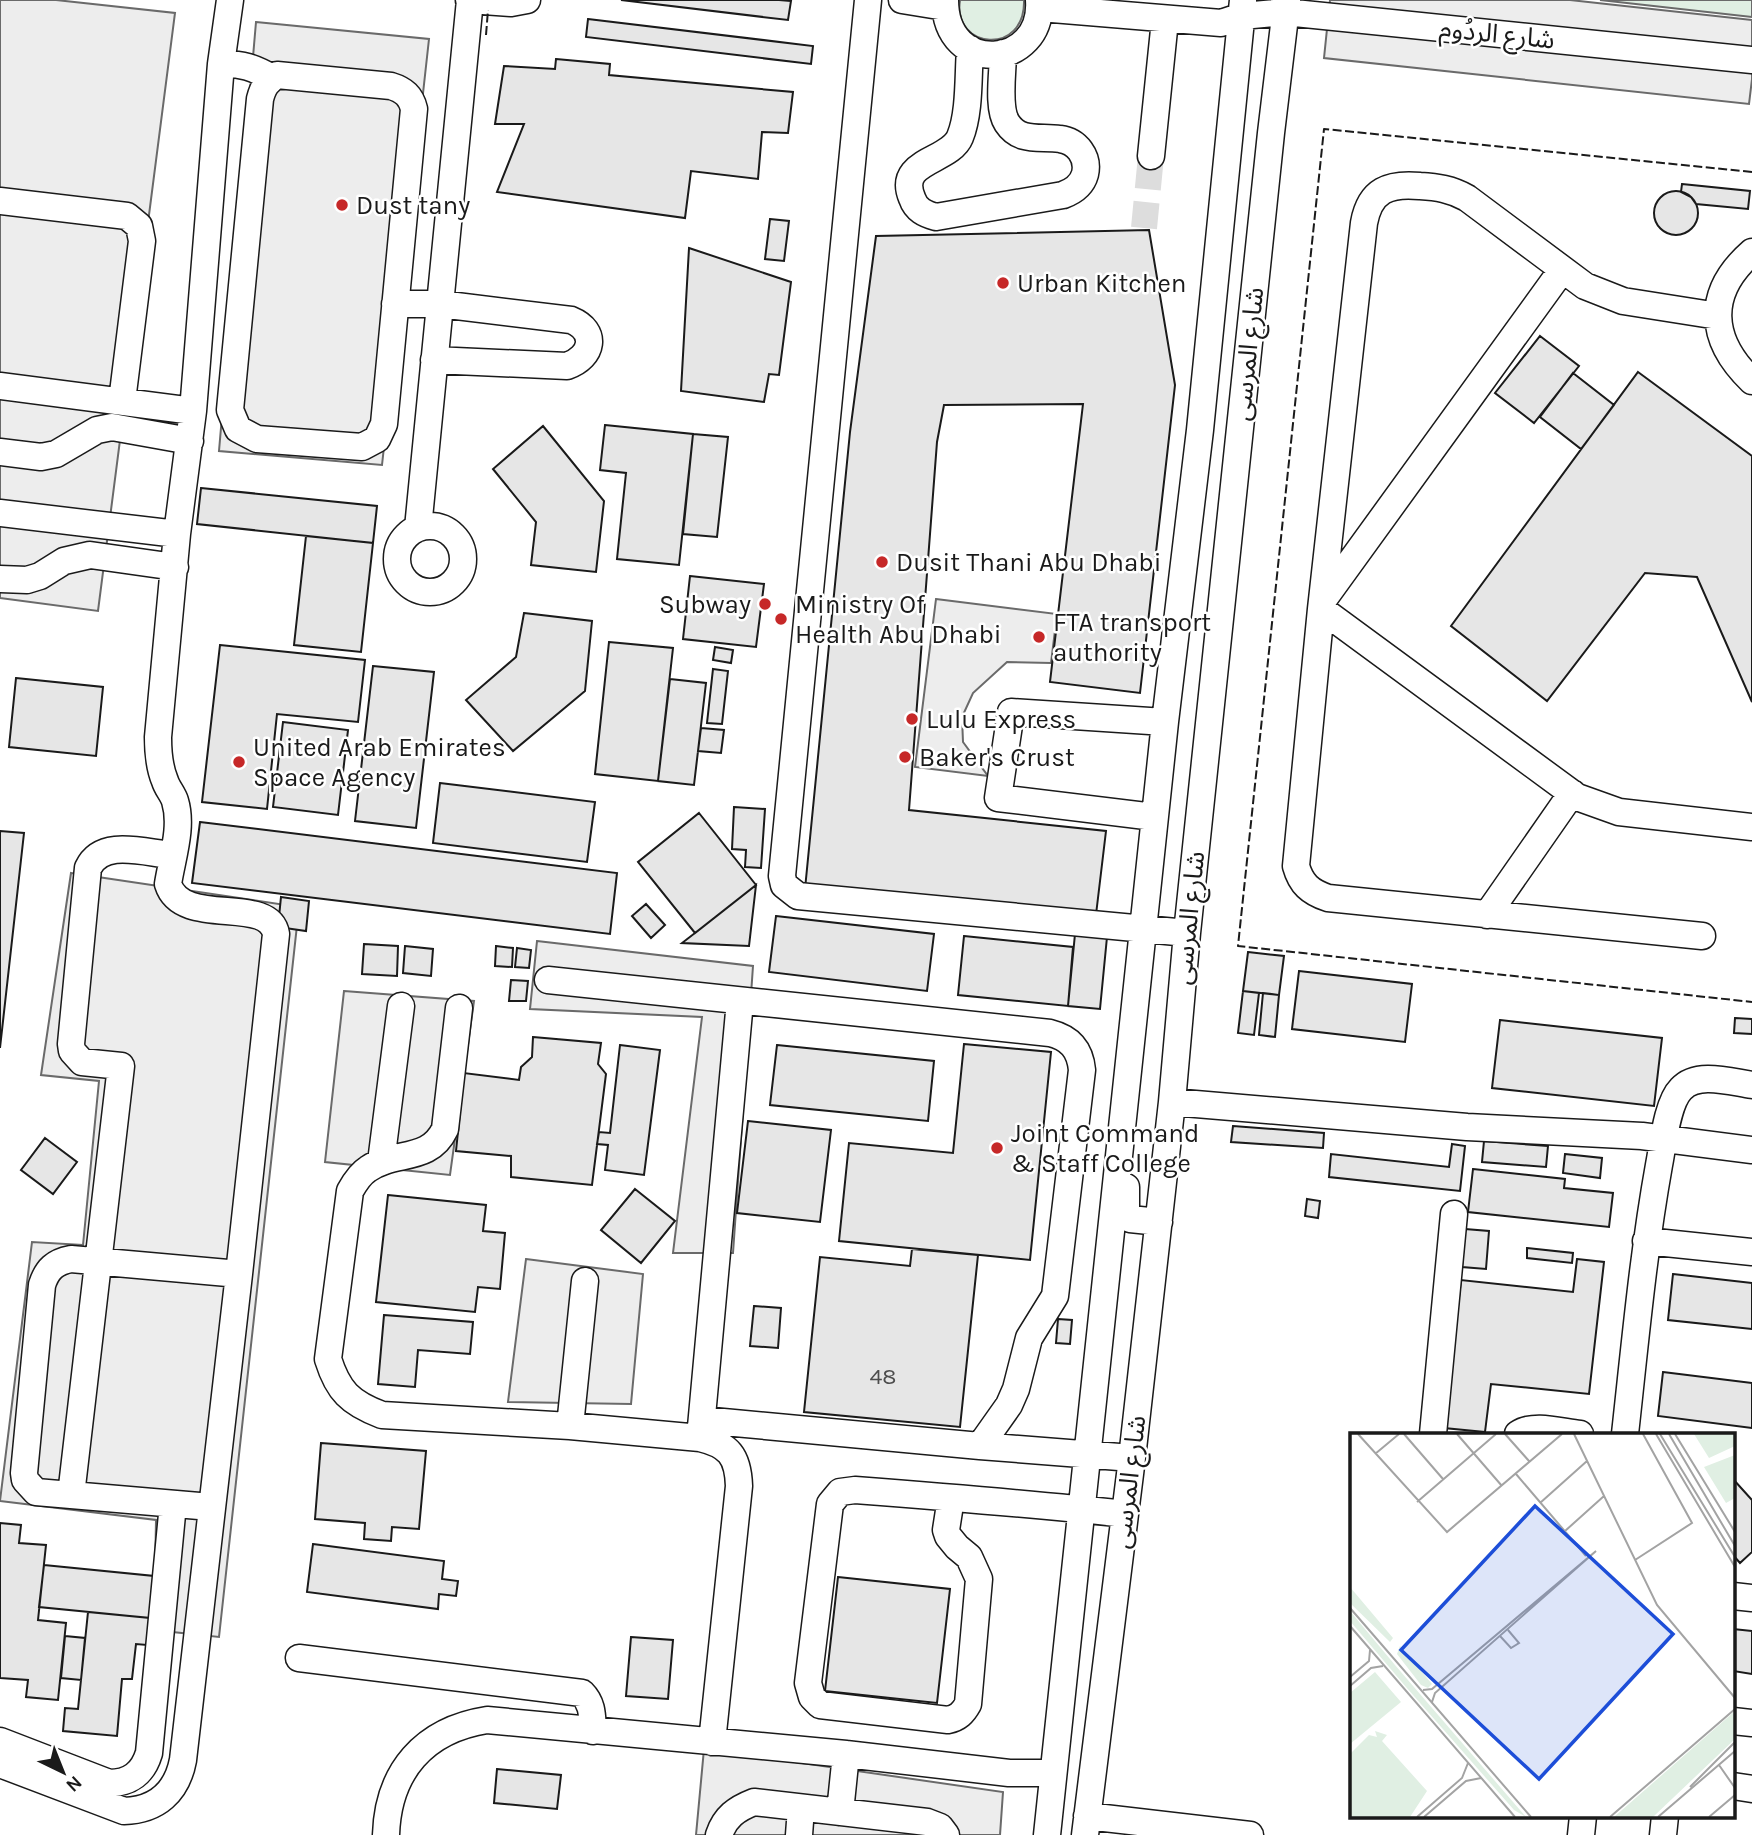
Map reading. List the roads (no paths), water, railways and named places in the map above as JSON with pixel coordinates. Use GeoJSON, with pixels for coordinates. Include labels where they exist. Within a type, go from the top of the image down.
{"type":"FeatureCollection","features":[{"type":"Feature","properties":{"kind":"street"},"geometry":{"type":"LineString","coordinates":[[0,1764],[124,1811],[152,1806],[164,1798],[174,1787],[183,1760],[239,1274],[275,927],[257,915],[195,907],[181,902],[170,892],[168,884],[177,835],[177,814],[175,801],[164,781],[159,759],[158,737],[177,534],[193,411],[221,64],[230,0]]}},
{"type":"Feature","properties":{"kind":"street"},"geometry":{"type":"LineString","coordinates":[[418,528],[469,0],[512,3],[527,0]]}},
{"type":"Feature","properties":{"kind":"street"},"geometry":{"type":"LineString","coordinates":[[868,0],[782,876],[784,885],[798,896],[1187,933]]}},
{"type":"Feature","properties":{"kind":"street"},"geometry":{"type":"LineString","coordinates":[[902,0],[945,3],[946,18],[959,42],[970,49],[992,55],[1015,49],[1025,42],[1033,32],[1039,4]]}},
{"type":"Feature","properties":{"kind":"street","name":"شارع الردُوم"},"geometry":{"type":"LineString","coordinates":[[1039,4],[1109,6],[1165,19],[1221,23],[1242,8],[1286,6],[1752,60]]}},
{"type":"Feature","properties":{"kind":"street","name":"شارع المرسى"},"geometry":{"type":"LineString","coordinates":[[1086,1826],[1159,1222],[1239,435],[1286,6]]}},
{"type":"Feature","properties":{"kind":"street","name":"شارع المرسى"},"geometry":{"type":"LineString","coordinates":[[1047,1835],[1154,817],[1200,430],[1242,8]]}},
{"type":"Feature","properties":{"kind":"street"},"geometry":{"type":"LineString","coordinates":[[1151,156],[1165,19]]}},
{"type":"Feature","properties":{"kind":"street"},"geometry":{"type":"LineString","coordinates":[[970,49],[964,126],[959,140],[950,151],[919,166],[910,183],[910,192],[919,209],[936,217],[1063,195],[1073,192],[1085,176],[1084,156],[1070,142],[1025,138],[1014,131],[1006,121],[1002,109],[1003,53]]}},
{"type":"Feature","properties":{"kind":"street"},"geometry":{"type":"LineString","coordinates":[[221,64],[244,65],[272,78],[287,75],[391,86],[407,93],[412,100],[414,109],[384,425],[377,439],[370,444],[354,447],[257,439],[238,429],[230,410],[260,99],[262,89],[272,78]]}},
{"type":"Feature","properties":{"kind":"street"},"geometry":{"type":"LineString","coordinates":[[1230,128],[1271,133]]}},
{"type":"Feature","properties":{"kind":"street"},"geometry":{"type":"LineString","coordinates":[[1702,936],[1328,898],[1307,887],[1299,877],[1296,866],[1321,606],[1364,223],[1372,200],[1381,191],[1392,186],[1437,187],[1458,192],[1585,286],[1623,301],[1718,316]]}},
{"type":"Feature","properties":{"kind":"street"},"geometry":{"type":"LineString","coordinates":[[0,201],[127,216],[139,226],[142,242],[122,401]]}},
{"type":"Feature","properties":{"kind":"street"},"geometry":{"type":"LineString","coordinates":[[1752,253],[1735,267],[1722,290],[1718,316],[1721,341],[1734,364],[1752,382]]}},
{"type":"Feature","properties":{"kind":"street"},"geometry":{"type":"LineString","coordinates":[[1321,606],[1562,270]]}},
{"type":"Feature","properties":{"kind":"street"},"geometry":{"type":"LineString","coordinates":[[395,304],[440,304],[571,320],[583,325],[589,337],[588,350],[581,361],[567,366],[434,360]]}},
{"type":"Feature","properties":{"kind":"street"},"geometry":{"type":"LineString","coordinates":[[0,386],[193,411]]}},
{"type":"Feature","properties":{"kind":"street"},"geometry":{"type":"LineString","coordinates":[[0,452],[41,457],[56,454],[97,430],[112,427],[190,441]]}},
{"type":"Feature","properties":{"kind":"street"},"geometry":{"type":"LineString","coordinates":[[1200,430],[1239,435]]}},
{"type":"Feature","properties":{"kind":"street"},"geometry":{"type":"LineString","coordinates":[[0,513],[177,534]]}},
{"type":"Feature","properties":{"kind":"street"},"geometry":{"type":"LineString","coordinates":[[0,579],[27,580],[40,576],[64,561],[90,555],[175,567]]}},
{"type":"Feature","properties":{"kind":"street"},"geometry":{"type":"LineString","coordinates":[[1183,560],[1226,567]]}},
{"type":"Feature","properties":{"kind":"street"},"geometry":{"type":"LineString","coordinates":[[1321,606],[1572,793],[1619,813],[1752,827]]}},
{"type":"Feature","properties":{"kind":"street"},"geometry":{"type":"LineString","coordinates":[[1154,817],[998,798],[1011,712],[1165,722]]}},
{"type":"Feature","properties":{"kind":"street"},"geometry":{"type":"LineString","coordinates":[[1488,915],[1572,793]]}},
{"type":"Feature","properties":{"kind":"street"},"geometry":{"type":"LineString","coordinates":[[71,1494],[121,1066],[82,1062],[72,1051],[88,868],[97,855],[111,849],[172,855]]}},
{"type":"Feature","properties":{"kind":"street"},"geometry":{"type":"LineString","coordinates":[[548,980],[1050,1033],[1060,1035],[1077,1049],[1082,1070],[1055,1296],[1029,1338],[1016,1390],[1009,1405],[979,1446]]}},
{"type":"Feature","properties":{"kind":"street"},"geometry":{"type":"LineString","coordinates":[[701,1429],[740,1001]]}},
{"type":"Feature","properties":{"kind":"street"},"geometry":{"type":"LineString","coordinates":[[381,1162],[401,1006]]}},
{"type":"Feature","properties":{"kind":"street"},"geometry":{"type":"LineString","coordinates":[[459,1008],[445,1129],[440,1139],[421,1152],[368,1168],[350,1191],[328,1359],[334,1378],[346,1395],[362,1408],[382,1415],[570,1426],[701,1429],[1132,1458]]}},
{"type":"Feature","properties":{"kind":"street"},"geometry":{"type":"LineString","coordinates":[[1625,1433],[1646,1241],[1673,1101],[1680,1090],[1690,1082],[1703,1079],[1752,1085]]}},
{"type":"Feature","properties":{"kind":"street"},"geometry":{"type":"LineString","coordinates":[[1172,1102],[1467,1127],[1600,1133],[1752,1150]]}},
{"type":"Feature","properties":{"kind":"street"},"geometry":{"type":"LineString","coordinates":[[1124,1104],[1134,1120],[1126,1214],[1135,1221],[1159,1222]]}},
{"type":"Feature","properties":{"kind":"street"},"geometry":{"type":"LineString","coordinates":[[1433,1433],[1454,1214]]}},
{"type":"Feature","properties":{"kind":"street"},"geometry":{"type":"LineString","coordinates":[[1646,1241],[1752,1252]]}},
{"type":"Feature","properties":{"kind":"street"},"geometry":{"type":"LineString","coordinates":[[211,1507],[36,1492],[25,1480],[23,1472],[42,1285],[52,1266],[71,1259],[239,1274]]}},
{"type":"Feature","properties":{"kind":"street"},"geometry":{"type":"LineString","coordinates":[[570,1426],[585,1281]]}},
{"type":"Feature","properties":{"kind":"street"},"geometry":{"type":"LineString","coordinates":[[1520,1433],[1535,1428],[1572,1433]]}},
{"type":"Feature","properties":{"kind":"street"},"geometry":{"type":"LineString","coordinates":[[701,1429],[731,1453],[738,1468],[739,1486],[712,1742]]}},
{"type":"Feature","properties":{"kind":"street"},"geometry":{"type":"LineString","coordinates":[[951,1498],[946,1530],[948,1536],[969,1557],[979,1579],[968,1704],[965,1711],[948,1720],[820,1705],[812,1697],[808,1683],[830,1504],[834,1497],[847,1490],[951,1498],[1082,1509],[1125,1514]]}},
{"type":"Feature","properties":{"kind":"street"},"geometry":{"type":"LineString","coordinates":[[0,1741],[109,1783],[127,1781],[142,1770],[149,1753],[173,1504]]}},
{"type":"Feature","properties":{"kind":"street"},"geometry":{"type":"LineString","coordinates":[[1734,1597],[1752,1598]]}},
{"type":"Feature","properties":{"kind":"street"},"geometry":{"type":"LineString","coordinates":[[299,1658],[582,1693],[589,1700],[593,1731]]}},
{"type":"Feature","properties":{"kind":"street"},"geometry":{"type":"LineString","coordinates":[[386,1835],[390,1802],[403,1771],[426,1745],[447,1732],[488,1720],[1009,1773],[1052,1773]]}},
{"type":"Feature","properties":{"kind":"street"},"geometry":{"type":"LineString","coordinates":[[1734,1721],[1752,1723]]}},
{"type":"Feature","properties":{"kind":"street"},"geometry":{"type":"LineString","coordinates":[[840,1812],[846,1755]]}},
{"type":"Feature","properties":{"kind":"street"},"geometry":{"type":"LineString","coordinates":[[1734,1787],[1752,1789]]}},
{"type":"Feature","properties":{"kind":"street"},"geometry":{"type":"LineString","coordinates":[[719,1835],[727,1818],[739,1808],[754,1802],[840,1812],[877,1826],[927,1822],[940,1827],[946,1835]]}},
{"type":"Feature","properties":{"kind":"street"},"geometry":{"type":"LineString","coordinates":[[799,1835],[801,1808]]}},
{"type":"Feature","properties":{"kind":"street"},"geometry":{"type":"LineString","coordinates":[[1086,1826],[1250,1835]]}},
{"type":"Feature","properties":{"kind":"tunnel"},"geometry":{"type":"LineString","coordinates":[[1144,228],[1151,156]]}},
{"type":"Feature","properties":{"kind":"place","name":"Dust tany"},"geometry":{"type":"Point","coordinates":[342,205]}},
{"type":"Feature","properties":{"kind":"place","name":"Urban Kitchen"},"geometry":{"type":"Point","coordinates":[1003,283]}},
{"type":"Feature","properties":{"kind":"place","name":"Dusit Thani Abu Dhabi"},"geometry":{"type":"Point","coordinates":[882,562]}},
{"type":"Feature","properties":{"kind":"place","name":"Subway"},"geometry":{"type":"Point","coordinates":[765,604]}},
{"type":"Feature","properties":{"kind":"place","name":"Ministry Of Health Abu Dhabi"},"geometry":{"type":"Point","coordinates":[781,619]}},
{"type":"Feature","properties":{"kind":"place","name":"FTA transport authority"},"geometry":{"type":"Point","coordinates":[1039,637]}},
{"type":"Feature","properties":{"kind":"place","name":"Lulu Express"},"geometry":{"type":"Point","coordinates":[912,719]}},
{"type":"Feature","properties":{"kind":"place","name":"Baker's Crust"},"geometry":{"type":"Point","coordinates":[905,757]}},
{"type":"Feature","properties":{"kind":"place","name":"United Arab Emirates Space Agency"},"geometry":{"type":"Point","coordinates":[239,762]}},
{"type":"Feature","properties":{"kind":"place","name":"Joint Command & Staff College"},"geometry":{"type":"Point","coordinates":[997,1148]}}]}
